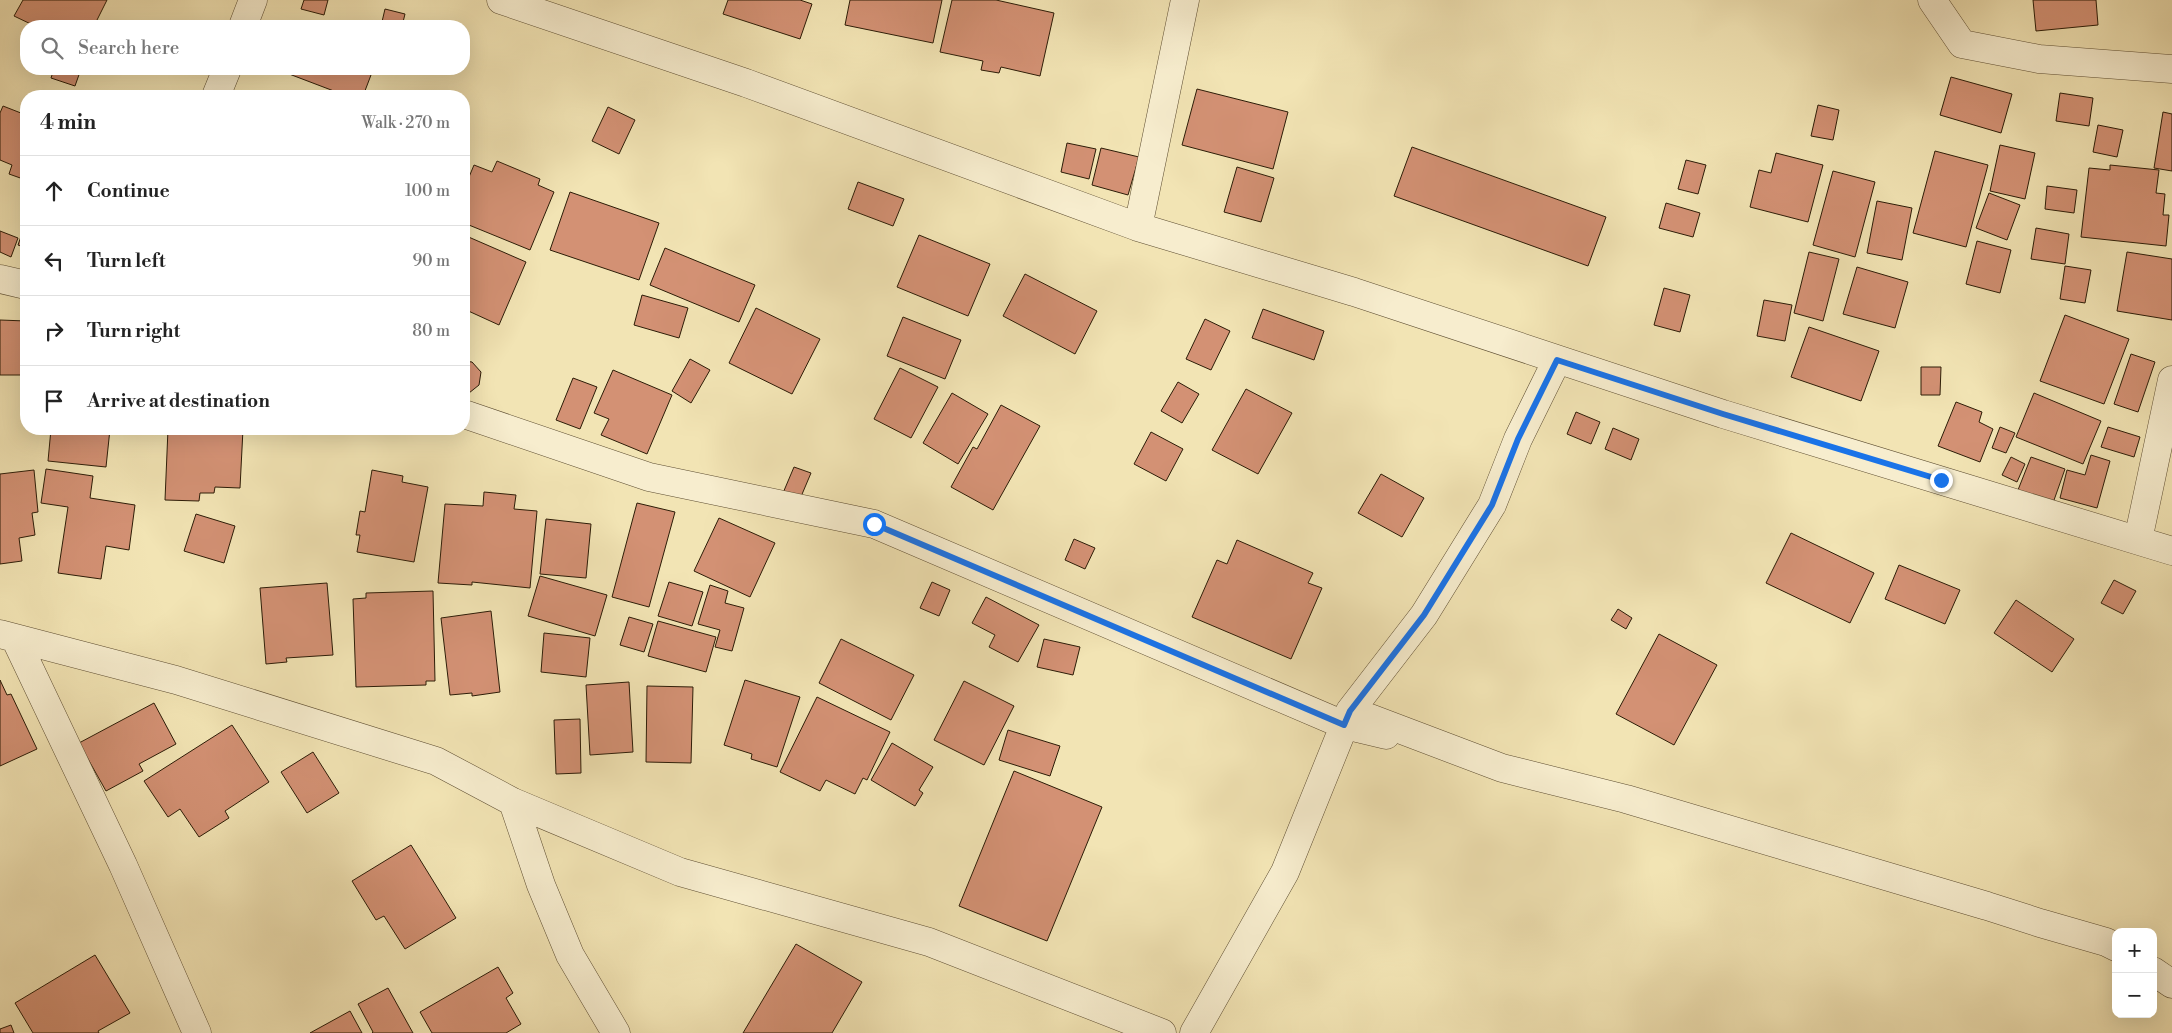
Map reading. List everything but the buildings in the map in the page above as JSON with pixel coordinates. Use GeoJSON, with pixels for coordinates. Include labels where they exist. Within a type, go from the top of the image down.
{"type":"FeatureCollection","features":[{"type":"Feature","properties":{"kind":"street"},"geometry":{"type":"LineString","coordinates":[[245,20],[253,0]]}},
{"type":"Feature","properties":{"kind":"street"},"geometry":{"type":"LineString","coordinates":[[502,0],[746,83],[1138,227],[1354,292],[1723,414],[2172,551]]}},
{"type":"Feature","properties":{"kind":"street"},"geometry":{"type":"LineString","coordinates":[[1138,227],[1185,0]]}},
{"type":"Feature","properties":{"kind":"street"},"geometry":{"type":"LineString","coordinates":[[1931,0],[1962,44],[2039,59],[2172,69]]}},
{"type":"Feature","properties":{"kind":"street"},"geometry":{"type":"LineString","coordinates":[[218,90],[225,75]]}},
{"type":"Feature","properties":{"kind":"street"},"geometry":{"type":"LineString","coordinates":[[0,279],[20,284]]}},
{"type":"Feature","properties":{"kind":"street"},"geometry":{"type":"LineString","coordinates":[[1194,1033],[1285,872],[1347,718],[1424,615],[1492,505],[1518,439],[1557,360]]}},
{"type":"Feature","properties":{"kind":"street"},"geometry":{"type":"LineString","coordinates":[[2138,540],[2172,380]]}},
{"type":"Feature","properties":{"kind":"street"},"geometry":{"type":"LineString","coordinates":[[470,416],[649,477],[874,524],[1386,735]]}},
{"type":"Feature","properties":{"kind":"street"},"geometry":{"type":"LineString","coordinates":[[8,636],[176,680],[436,761],[513,802],[680,872],[929,942],[1162,1033]]}},
{"type":"Feature","properties":{"kind":"street"},"geometry":{"type":"LineString","coordinates":[[8,636],[123,865],[197,1033]]}},
{"type":"Feature","properties":{"kind":"street"},"geometry":{"type":"LineString","coordinates":[[1347,718],[1502,768],[1626,799],[1988,906],[2112,945]]}},
{"type":"Feature","properties":{"kind":"street"},"geometry":{"type":"LineString","coordinates":[[513,802],[541,885],[570,955],[616,1033]]}},
{"type":"Feature","properties":{"kind":"street"},"geometry":{"type":"LineString","coordinates":[[2156,973],[2172,984]]}},
{"type":"Feature","properties":{"kind":"route"},"geometry":{"type":"LineString","coordinates":[[874,524],[1344,725],[1350,711],[1424,615],[1492,505],[1518,439],[1557,360],[1723,414],[1941,480]]}}]}
